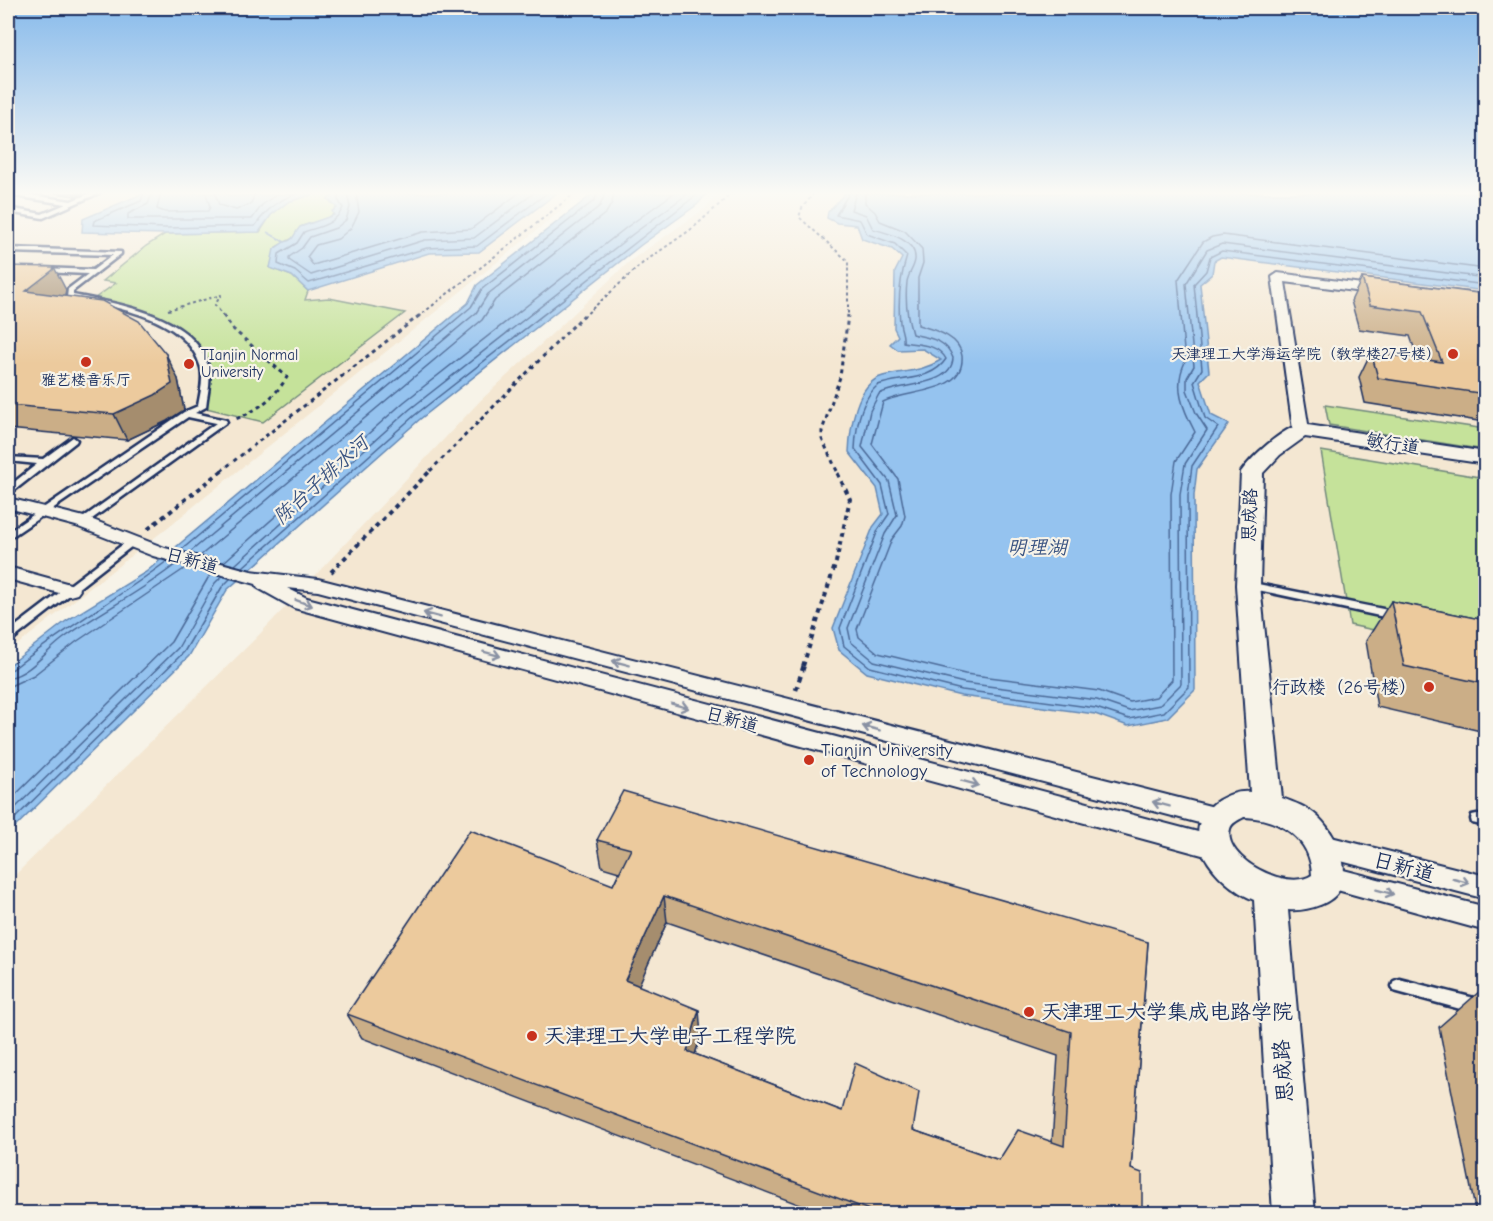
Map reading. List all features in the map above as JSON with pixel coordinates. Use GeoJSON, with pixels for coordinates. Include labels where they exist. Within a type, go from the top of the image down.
{"type":"FeatureCollection","features":[{"type":"Feature","properties":{"kind":"street"},"geometry":{"type":"LineString","coordinates":[[1301,429],[1278,277],[1393,292]]}},
{"type":"Feature","properties":{"kind":"street","name":"敏行道"},"geometry":{"type":"LineString","coordinates":[[1301,429],[1485,458]]}},
{"type":"Feature","properties":{"kind":"street","name":"思成路"},"geometry":{"type":"LineString","coordinates":[[1267,806],[1248,585],[1251,472],[1301,429]]}},
{"type":"Feature","properties":{"kind":"street","name":"日新道"},"geometry":{"type":"LineString","coordinates":[[8,503],[82,522],[159,552],[251,577],[318,585],[790,707],[1217,833]]}},
{"type":"Feature","properties":{"kind":"street"},"geometry":{"type":"LineString","coordinates":[[8,573],[70,590]]}},
{"type":"Feature","properties":{"kind":"street","name":"日新道"},"geometry":{"type":"LineString","coordinates":[[251,577],[301,603],[1217,833]]}},
{"type":"Feature","properties":{"kind":"street"},"geometry":{"type":"LineString","coordinates":[[1239,804],[1267,806],[1295,818],[1311,830],[1323,846],[1329,862],[1328,877],[1320,889],[1305,895],[1288,896],[1251,884],[1235,872],[1217,833],[1226,809],[1239,804]]}},
{"type":"Feature","properties":{"kind":"street","name":"日新道"},"geometry":{"type":"LineString","coordinates":[[1323,846],[1485,888]]}},
{"type":"Feature","properties":{"kind":"street","name":"日新道"},"geometry":{"type":"LineString","coordinates":[[1328,877],[1485,919]]}},
{"type":"Feature","properties":{"kind":"street","name":"思成路"},"geometry":{"type":"LineString","coordinates":[[1270,892],[1293,1214]]}},
{"type":"Feature","properties":{"kind":"lane"},"geometry":{"type":"LineString","coordinates":[[8,250],[119,253],[70,290],[69,296],[124,307],[169,325],[186,338],[206,368],[202,407],[187,414],[8,536]]}},
{"type":"Feature","properties":{"kind":"lane"},"geometry":{"type":"LineString","coordinates":[[29,270],[94,272]]}},
{"type":"Feature","properties":{"kind":"lane"},"geometry":{"type":"LineString","coordinates":[[187,414],[222,422]]}},
{"type":"Feature","properties":{"kind":"lane"},"geometry":{"type":"LineString","coordinates":[[82,522],[222,422]]}},
{"type":"Feature","properties":{"kind":"lane"},"geometry":{"type":"LineString","coordinates":[[8,491],[73,440]]}},
{"type":"Feature","properties":{"kind":"lane"},"geometry":{"type":"LineString","coordinates":[[8,459],[45,462]]}},
{"type":"Feature","properties":{"kind":"lane"},"geometry":{"type":"LineString","coordinates":[[8,637],[133,541]]}},
{"type":"Feature","properties":{"kind":"lane"},"geometry":{"type":"LineString","coordinates":[[1248,585],[1406,618]]}},
{"type":"Feature","properties":{"kind":"lane"},"geometry":{"type":"LineString","coordinates":[[1399,986],[1485,1009]]}},
{"type":"Feature","properties":{"kind":"path"},"geometry":{"type":"LineString","coordinates":[[133,541],[503,250]]}},
{"type":"Feature","properties":{"kind":"path"},"geometry":{"type":"LineString","coordinates":[[318,585],[571,327],[644,262],[661,250]]}},
{"type":"Feature","properties":{"kind":"path"},"geometry":{"type":"LineString","coordinates":[[790,707],[836,562],[850,499],[822,439],[822,431],[840,377],[848,322],[848,261],[839,250]]}},
{"type":"Feature","properties":{"kind":"path"},"geometry":{"type":"LineString","coordinates":[[149,316],[221,295],[215,305],[232,329],[288,377],[284,387],[244,417],[222,422]]}},
{"type":"Feature","properties":{"kind":"shaded area","name":"TIanjin Normal University"},"geometry":{"type":"Polygon","coordinates":[[[8,250],[512,250],[158,535],[8,652],[8,250]]]}},
{"type":"Feature","properties":{"kind":"shaded area","name":"Tianjin University of Technology"},"geometry":{"type":"Polygon","coordinates":[[[646,250],[1485,250],[1485,1213],[8,1214],[8,882],[256,638],[480,401],[630,261],[646,250]]]}},
{"type":"Feature","properties":{"kind":"green space"},"geometry":{"type":"Polygon","coordinates":[[[141,250],[275,250],[270,268],[292,276],[308,291],[305,300],[329,298],[405,313],[263,422],[202,407],[206,368],[186,338],[149,316],[91,301],[116,283],[103,281],[141,250]]]}},
{"type":"Feature","properties":{"kind":"green space"},"geometry":{"type":"Polygon","coordinates":[[[1325,405],[1485,429],[1485,450],[1329,425],[1325,405]]]}},
{"type":"Feature","properties":{"kind":"green space"},"geometry":{"type":"Polygon","coordinates":[[[1321,451],[1485,478],[1485,653],[1350,625],[1321,451]]]}},
{"type":"Feature","properties":{"kind":"water"},"geometry":{"type":"Polygon","coordinates":[[[274,250],[482,250],[479,252],[429,253],[308,291],[292,276],[270,268],[274,250]]]}},
{"type":"Feature","properties":{"kind":"water","name":"陈台子排水河"},"geometry":{"type":"Polygon","coordinates":[[[522,250],[635,250],[419,420],[227,590],[189,656],[8,834],[8,666],[66,621],[146,572],[468,303],[477,285],[522,250]]]}},
{"type":"Feature","properties":{"kind":"water","name":"明理湖"},"geometry":{"type":"Polygon","coordinates":[[[893,250],[1485,250],[1485,291],[1221,257],[1214,261],[1212,274],[1200,284],[1209,372],[1200,381],[1211,415],[1229,424],[1197,469],[1194,495],[1195,690],[1167,718],[1128,726],[1095,714],[961,696],[867,673],[839,650],[833,628],[873,527],[883,514],[877,488],[849,452],[856,408],[866,387],[874,380],[926,367],[941,360],[923,349],[898,350],[890,344],[898,336],[894,328],[895,272],[902,258],[893,250]]]}},
{"type":"Feature","properties":{"kind":"building","name":"雅艺楼音乐厅"},"geometry":{"type":"Polygon","coordinates":[[[8,266],[54,267],[26,291],[102,301],[139,321],[166,354],[172,384],[155,395],[114,414],[8,405],[8,266]]]}},
{"type":"Feature","properties":{"kind":"building"},"geometry":{"type":"Polygon","coordinates":[[[1362,278],[1485,294],[1485,320],[1479,319],[1485,332],[1485,394],[1378,378],[1371,352],[1442,362],[1422,312],[1370,305],[1362,278]]]}},
{"type":"Feature","properties":{"kind":"building"},"geometry":{"type":"Polygon","coordinates":[[[1391,601],[1485,620],[1485,684],[1404,666],[1391,601]]]}},
{"type":"Feature","properties":{"kind":"building"},"geometry":{"type":"Polygon","coordinates":[[[623,791],[1148,942],[1131,1169],[1142,1173],[1142,1214],[880,1214],[347,1014],[470,830],[613,885],[631,849],[597,840],[623,791]],[[664,896],[625,980],[699,1010],[687,1051],[842,1111],[855,1063],[919,1092],[913,1130],[999,1160],[1018,1130],[1064,1146],[1071,1032],[664,896]]]}},
{"type":"Feature","properties":{"kind":"building"},"geometry":{"type":"Polygon","coordinates":[[[1480,991],[1485,992],[1485,1014],[1480,991]]]}},
{"type":"Feature","properties":{"kind":"place","name":"天津理工大学海运学院（教学楼27号楼）"},"geometry":{"type":"Point","coordinates":[1453,354]}},
{"type":"Feature","properties":{"kind":"place","name":"雅艺楼音乐厅"},"geometry":{"type":"Point","coordinates":[86,362]}},
{"type":"Feature","properties":{"kind":"place","name":"TIanjin Normal University"},"geometry":{"type":"Point","coordinates":[189,364]}},
{"type":"Feature","properties":{"kind":"place","name":"行政楼（26号楼）"},"geometry":{"type":"Point","coordinates":[1429,687]}},
{"type":"Feature","properties":{"kind":"place","name":"Tianjin University of Technology"},"geometry":{"type":"Point","coordinates":[809,760]}},
{"type":"Feature","properties":{"kind":"place","name":"天津理工大学集成电路学院"},"geometry":{"type":"Point","coordinates":[1029,1012]}},
{"type":"Feature","properties":{"kind":"place","name":"天津理工大学电子工程学院"},"geometry":{"type":"Point","coordinates":[532,1036]}}]}
